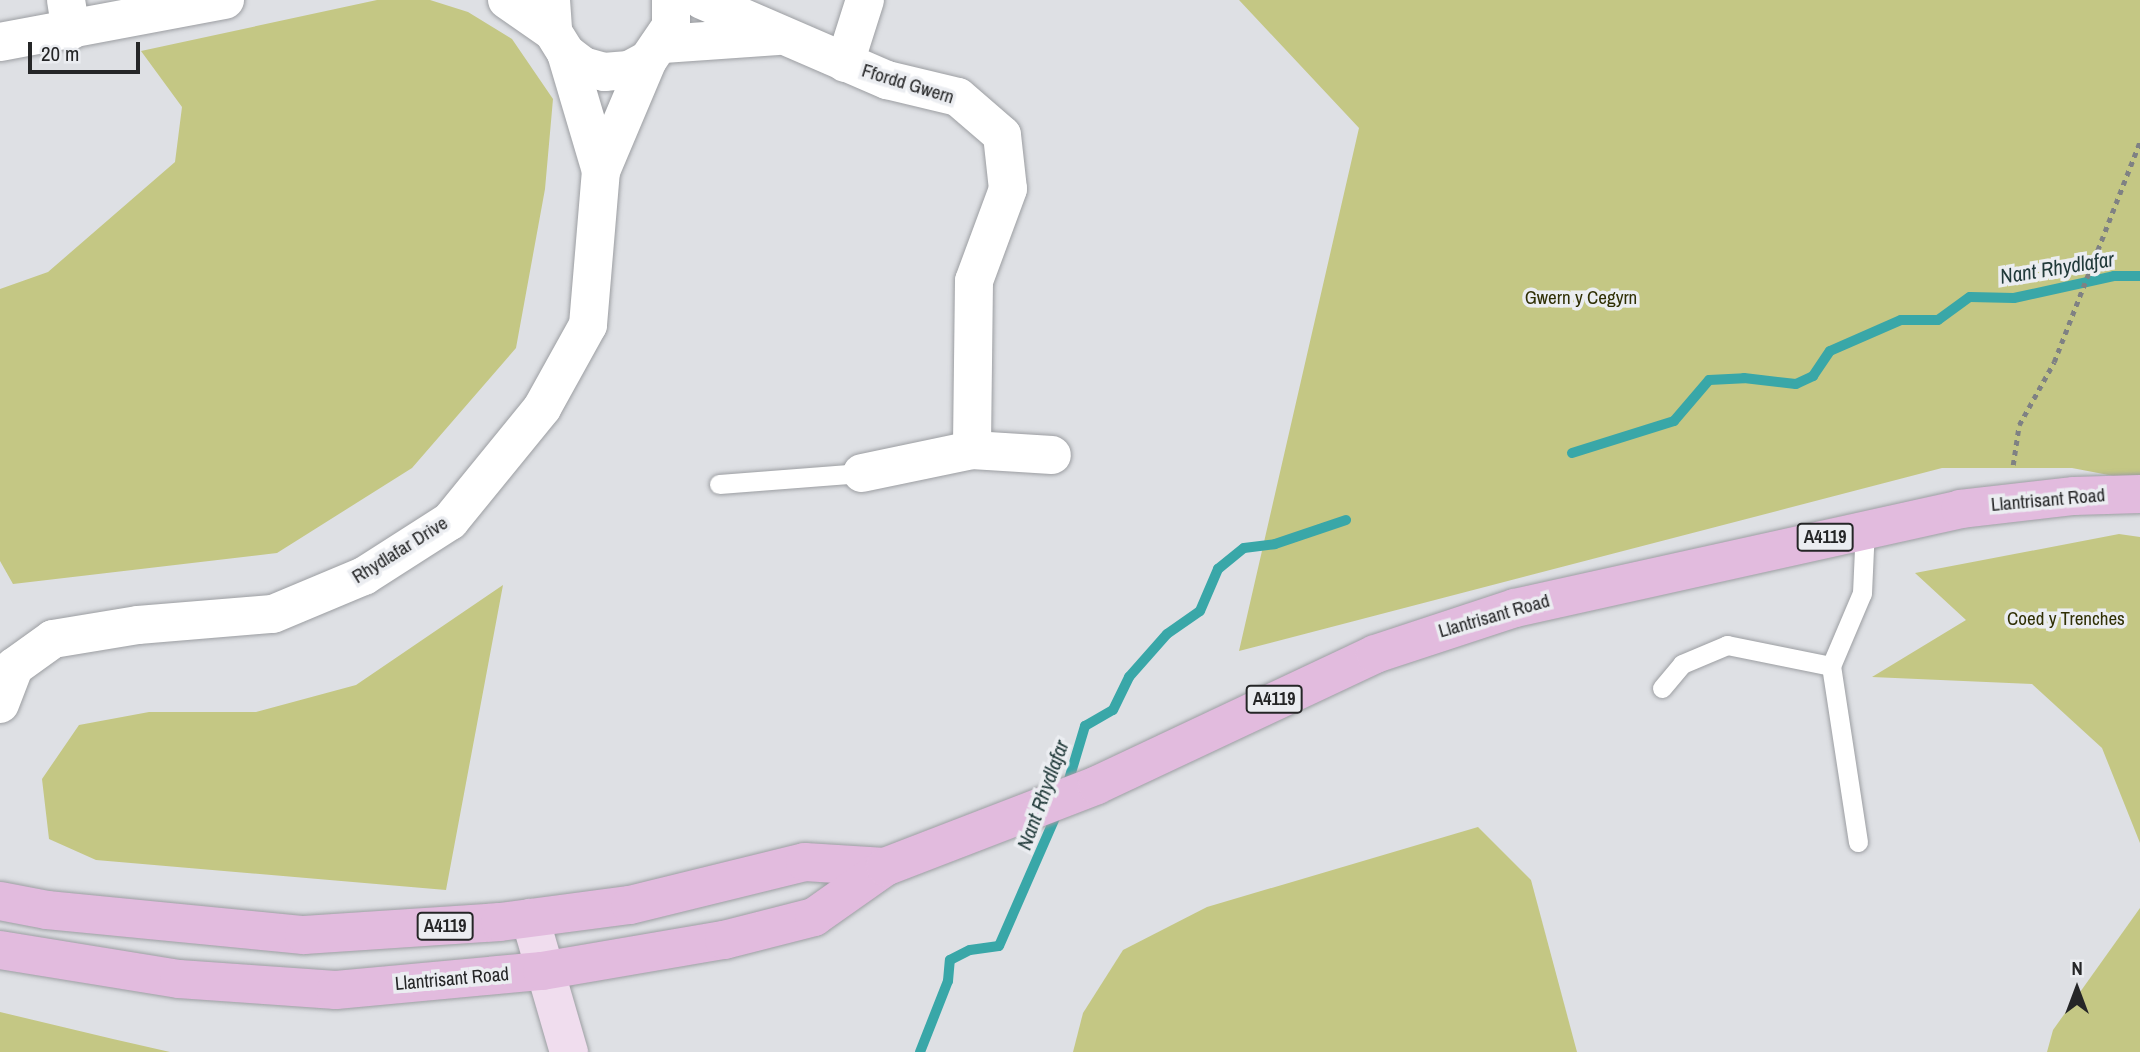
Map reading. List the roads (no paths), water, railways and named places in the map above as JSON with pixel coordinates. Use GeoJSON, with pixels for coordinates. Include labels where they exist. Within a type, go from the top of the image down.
{"type":"FeatureCollection","features":[{"type":"Feature","properties":{"kind":"main road","name":"Llantrisant Road"},"geometry":{"type":"LineString","coordinates":[[0,950],[179,979],[336,990],[542,971],[724,940],[814,917],[885,867],[1097,785],[1300,686],[1457,626],[1515,607],[1865,528],[2006,502],[2140,494]]}},
{"type":"Feature","properties":{"kind":"main road","name":"Llantrisant Road"},"geometry":{"type":"LineString","coordinates":[[0,901],[47,910],[304,935],[530,918],[630,905],[806,862],[885,867]]}},
{"type":"Feature","properties":{"kind":"street"},"geometry":{"type":"LineString","coordinates":[[0,42],[69,16],[225,0]]}},
{"type":"Feature","properties":{"kind":"street","name":"Ffordd Gwern"},"geometry":{"type":"LineString","coordinates":[[507,0],[557,29],[583,66],[604,72],[629,70],[655,52],[780,36]]}},
{"type":"Feature","properties":{"kind":"street","name":"Rhydlafar Drive"},"geometry":{"type":"LineString","coordinates":[[0,704],[7,666],[53,639],[138,625],[272,614],[365,576],[450,521],[542,408],[588,325],[601,171],[655,52],[671,26],[671,0]]}},
{"type":"Feature","properties":{"kind":"street","name":"Ffordd Gwern"},"geometry":{"type":"LineString","coordinates":[[702,0],[887,80],[958,97],[1002,135],[1008,189],[974,281],[972,450]]}},
{"type":"Feature","properties":{"kind":"street"},"geometry":{"type":"LineString","coordinates":[[845,63],[865,0]]}},
{"type":"Feature","properties":{"kind":"street","name":"Rhydlafar Drive"},"geometry":{"type":"LineString","coordinates":[[557,29],[601,171]]}},
{"type":"Feature","properties":{"kind":"street"},"geometry":{"type":"LineString","coordinates":[[862,473],[972,450],[1052,454]]}},
{"type":"Feature","properties":{"kind":"street"},"geometry":{"type":"LineString","coordinates":[[530,918],[542,971],[569,1052]]}},
{"type":"Feature","properties":{"kind":"lane"},"geometry":{"type":"LineString","coordinates":[[719,484],[862,473]]}},
{"type":"Feature","properties":{"kind":"lane"},"geometry":{"type":"LineString","coordinates":[[1858,842],[1831,666],[1862,593],[1865,528]]}},
{"type":"Feature","properties":{"kind":"lane"},"geometry":{"type":"LineString","coordinates":[[1662,688],[1682,664],[1727,645],[1831,666]]}},
{"type":"Feature","properties":{"kind":"waterway","name":"Nant Rhydlafar"},"geometry":{"type":"LineString","coordinates":[[1572,453],[1674,421],[1709,380],[1744,378],[1796,384],[1813,376],[1830,351],[1901,320],[1938,320],[1970,297],[2014,298],[2114,276],[2140,276]]}},
{"type":"Feature","properties":{"kind":"waterway","name":"Nant Rhydlafar"},"geometry":{"type":"LineString","coordinates":[[1067,786],[1085,726],[1113,710],[1129,677],[1167,634],[1200,611],[1218,569],[1244,548],[1275,544],[1346,520]]}},
{"type":"Feature","properties":{"kind":"waterway","name":"Nant Rhydlafar"},"geometry":{"type":"LineString","coordinates":[[920,1052],[948,981],[950,960],[970,950],[999,946],[1058,811]]}},
{"type":"Feature","properties":{"kind":"park label","name":"Gwern y Cegyrn"},"geometry":{"type":"Point","coordinates":[1581,298]}},
{"type":"Feature","properties":{"kind":"park label","name":"Coed y Trenches"},"geometry":{"type":"Point","coordinates":[2066,619]}}]}
